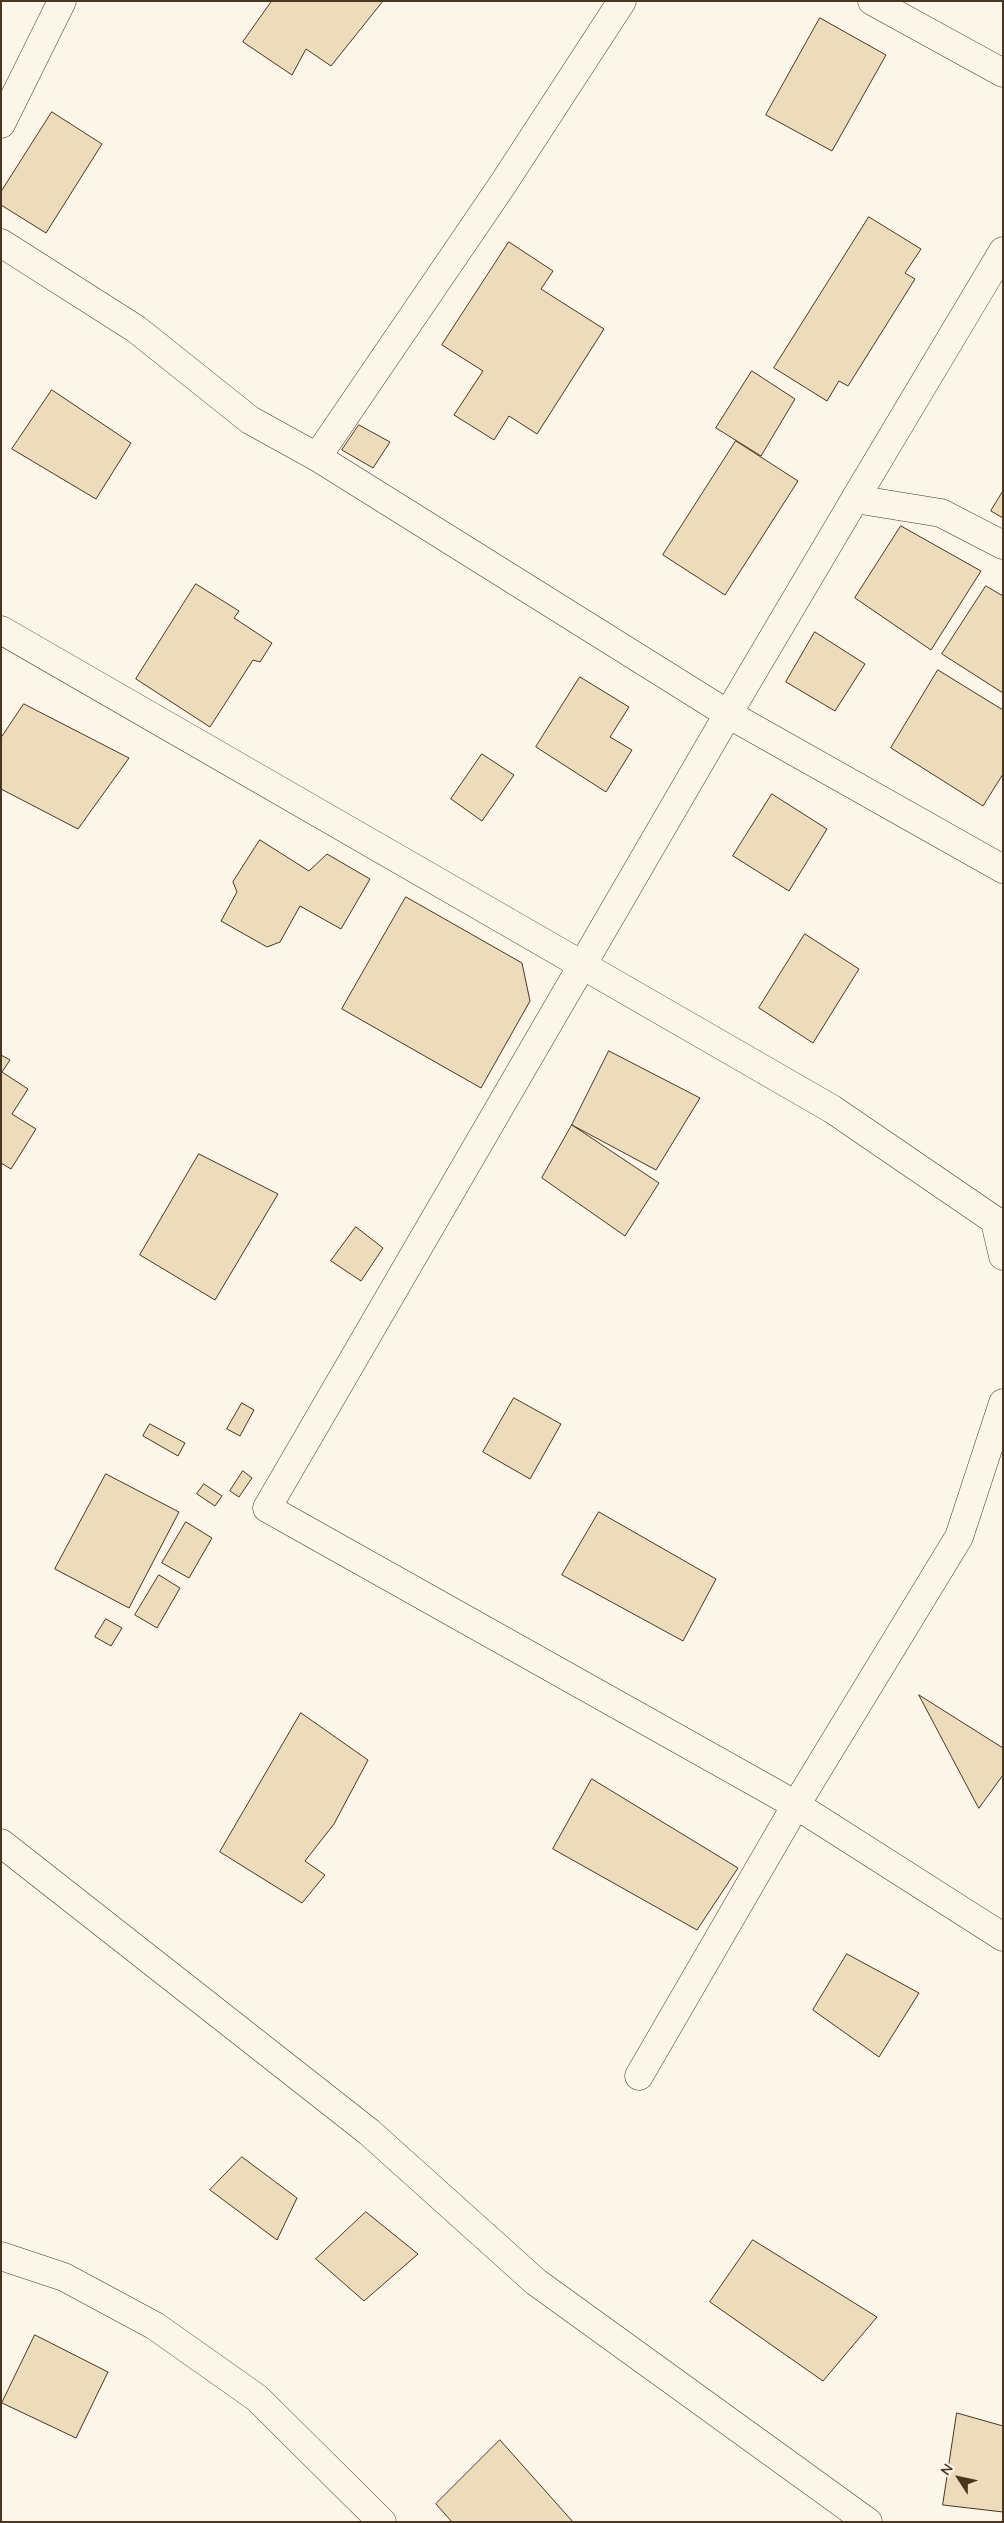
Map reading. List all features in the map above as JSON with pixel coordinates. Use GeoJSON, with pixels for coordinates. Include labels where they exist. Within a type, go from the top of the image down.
{"type":"FeatureCollection","features":[{"type":"Feature","properties":{"kind":"street"},"geometry":{"type":"LineString","coordinates":[[1,124],[62,1]]}},
{"type":"Feature","properties":{"kind":"street"},"geometry":{"type":"LineString","coordinates":[[317,457],[502,184],[622,1]]}},
{"type":"Feature","properties":{"kind":"street"},"geometry":{"type":"LineString","coordinates":[[872,1],[1003,73]]}},
{"type":"Feature","properties":{"kind":"street"},"geometry":{"type":"LineString","coordinates":[[1,243],[136,329],[250,420],[317,457],[728,714],[1003,869]]}},
{"type":"Feature","properties":{"kind":"street"},"geometry":{"type":"LineString","coordinates":[[1003,252],[728,714],[268,1508],[796,1805],[1003,1937]]}},
{"type":"Feature","properties":{"kind":"street"},"geometry":{"type":"LineString","coordinates":[[855,499],[941,513],[1003,545]]}},
{"type":"Feature","properties":{"kind":"street"},"geometry":{"type":"LineString","coordinates":[[1,630],[832,1109],[999,1224],[1003,1256]]}},
{"type":"Feature","properties":{"kind":"street"},"geometry":{"type":"LineString","coordinates":[[639,2076],[796,1805],[959,1538],[1003,1403]]}},
{"type":"Feature","properties":{"kind":"street"},"geometry":{"type":"LineString","coordinates":[[1,1843],[369,2132],[536,2282],[868,2522]]}},
{"type":"Feature","properties":{"kind":"street"},"geometry":{"type":"LineString","coordinates":[[1,2256],[64,2277],[155,2326],[257,2398],[382,2522]]}},
{"type":"Feature","properties":{"kind":"building"},"geometry":{"type":"Polygon","coordinates":[[[272,1],[383,1],[331,66],[306,49],[292,75],[243,42],[272,1]]]}},
{"type":"Feature","properties":{"kind":"building"},"geometry":{"type":"Polygon","coordinates":[[[820,18],[886,55],[832,151],[766,115],[820,18]]]}},
{"type":"Feature","properties":{"kind":"building"},"geometry":{"type":"Polygon","coordinates":[[[52,112],[102,144],[46,233],[1,205],[1,192],[52,112]]]}},
{"type":"Feature","properties":{"kind":"building"},"geometry":{"type":"Polygon","coordinates":[[[869,217],[921,249],[905,273],[915,279],[848,386],[839,381],[827,401],[774,368],[869,217]]]}},
{"type":"Feature","properties":{"kind":"building"},"geometry":{"type":"Polygon","coordinates":[[[509,242],[553,271],[541,289],[604,329],[537,434],[509,416],[494,440],[454,415],[483,371],[442,345],[509,242]]]}},
{"type":"Feature","properties":{"kind":"building"},"geometry":{"type":"Polygon","coordinates":[[[752,371],[795,399],[761,456],[716,428],[752,371]]]}},
{"type":"Feature","properties":{"kind":"building"},"geometry":{"type":"Polygon","coordinates":[[[52,390],[131,443],[96,499],[12,449],[52,390]]]}},
{"type":"Feature","properties":{"kind":"building"},"geometry":{"type":"Polygon","coordinates":[[[359,425],[390,442],[373,468],[342,450],[359,425]]]}},
{"type":"Feature","properties":{"kind":"building"},"geometry":{"type":"Polygon","coordinates":[[[736,441],[798,481],[725,595],[663,555],[736,441]]]}},
{"type":"Feature","properties":{"kind":"building"},"geometry":{"type":"Polygon","coordinates":[[[1003,491],[1003,518],[991,511],[1003,491]]]}},
{"type":"Feature","properties":{"kind":"building"},"geometry":{"type":"Polygon","coordinates":[[[901,526],[981,571],[931,650],[855,598],[901,526]]]}},
{"type":"Feature","properties":{"kind":"building"},"geometry":{"type":"Polygon","coordinates":[[[196,584],[239,611],[234,618],[272,643],[260,662],[253,660],[210,727],[136,679],[196,584]]]}},
{"type":"Feature","properties":{"kind":"building"},"geometry":{"type":"Polygon","coordinates":[[[986,586],[1003,596],[1003,693],[942,654],[986,586]]]}},
{"type":"Feature","properties":{"kind":"building"},"geometry":{"type":"Polygon","coordinates":[[[815,632],[865,664],[835,711],[786,682],[815,632]]]}},
{"type":"Feature","properties":{"kind":"building"},"geometry":{"type":"Polygon","coordinates":[[[938,670],[1003,710],[1003,774],[983,806],[891,748],[938,670]]]}},
{"type":"Feature","properties":{"kind":"building"},"geometry":{"type":"Polygon","coordinates":[[[580,677],[629,707],[610,737],[632,750],[606,792],[536,747],[580,677]]]}},
{"type":"Feature","properties":{"kind":"building"},"geometry":{"type":"Polygon","coordinates":[[[24,704],[129,758],[78,829],[1,789],[1,738],[24,704]]]}},
{"type":"Feature","properties":{"kind":"building"},"geometry":{"type":"Polygon","coordinates":[[[482,754],[514,775],[482,821],[451,799],[482,754]]]}},
{"type":"Feature","properties":{"kind":"building"},"geometry":{"type":"Polygon","coordinates":[[[772,794],[827,829],[789,891],[733,856],[772,794]]]}},
{"type":"Feature","properties":{"kind":"building"},"geometry":{"type":"Polygon","coordinates":[[[260,840],[309,871],[327,854],[370,879],[341,929],[300,906],[280,942],[267,947],[221,921],[237,892],[233,882],[260,840]]]}},
{"type":"Feature","properties":{"kind":"building"},"geometry":{"type":"Polygon","coordinates":[[[406,897],[522,963],[530,1001],[481,1088],[342,1009],[406,897]]]}},
{"type":"Feature","properties":{"kind":"building"},"geometry":{"type":"Polygon","coordinates":[[[805,934],[859,969],[813,1043],[759,1008],[805,934]]]}},
{"type":"Feature","properties":{"kind":"building"},"geometry":{"type":"Polygon","coordinates":[[[609,1051],[700,1098],[656,1170],[572,1125],[609,1051]]]}},
{"type":"Feature","properties":{"kind":"building"},"geometry":{"type":"Polygon","coordinates":[[[1,1055],[10,1060],[2,1072],[28,1089],[12,1114],[36,1129],[11,1169],[1,1163],[1,1055]]]}},
{"type":"Feature","properties":{"kind":"building"},"geometry":{"type":"Polygon","coordinates":[[[572,1125],[659,1183],[625,1236],[542,1178],[572,1125]]]}},
{"type":"Feature","properties":{"kind":"building"},"geometry":{"type":"Polygon","coordinates":[[[199,1154],[278,1194],[215,1300],[140,1255],[199,1154]]]}},
{"type":"Feature","properties":{"kind":"building"},"geometry":{"type":"Polygon","coordinates":[[[356,1227],[383,1248],[361,1281],[331,1261],[356,1227]]]}},
{"type":"Feature","properties":{"kind":"building"},"geometry":{"type":"Polygon","coordinates":[[[514,1398],[561,1424],[530,1479],[483,1452],[514,1398]]]}},
{"type":"Feature","properties":{"kind":"building"},"geometry":{"type":"Polygon","coordinates":[[[242,1403],[254,1410],[240,1436],[227,1429],[242,1403]]]}},
{"type":"Feature","properties":{"kind":"building"},"geometry":{"type":"Polygon","coordinates":[[[150,1424],[185,1443],[178,1456],[143,1436],[150,1424]]]}},
{"type":"Feature","properties":{"kind":"building"},"geometry":{"type":"Polygon","coordinates":[[[243,1471],[252,1478],[239,1497],[230,1491],[243,1471]]]}},
{"type":"Feature","properties":{"kind":"building"},"geometry":{"type":"Polygon","coordinates":[[[106,1474],[179,1512],[129,1608],[55,1569],[106,1474]]]}},
{"type":"Feature","properties":{"kind":"building"},"geometry":{"type":"Polygon","coordinates":[[[204,1484],[222,1496],[215,1506],[197,1494],[204,1484]]]}},
{"type":"Feature","properties":{"kind":"building"},"geometry":{"type":"Polygon","coordinates":[[[599,1512],[716,1579],[683,1641],[562,1575],[599,1512]]]}},
{"type":"Feature","properties":{"kind":"building"},"geometry":{"type":"Polygon","coordinates":[[[186,1522],[212,1538],[189,1578],[162,1563],[186,1522]]]}},
{"type":"Feature","properties":{"kind":"building"},"geometry":{"type":"Polygon","coordinates":[[[159,1575],[180,1588],[157,1628],[135,1615],[159,1575]]]}},
{"type":"Feature","properties":{"kind":"building"},"geometry":{"type":"Polygon","coordinates":[[[106,1619],[122,1628],[111,1646],[95,1637],[106,1619]]]}},
{"type":"Feature","properties":{"kind":"building"},"geometry":{"type":"Polygon","coordinates":[[[919,1695],[1003,1748],[1003,1775],[979,1808],[919,1695]]]}},
{"type":"Feature","properties":{"kind":"building"},"geometry":{"type":"Polygon","coordinates":[[[301,1713],[368,1760],[334,1824],[305,1861],[325,1875],[302,1903],[220,1852],[301,1713]]]}},
{"type":"Feature","properties":{"kind":"building"},"geometry":{"type":"Polygon","coordinates":[[[592,1779],[738,1868],[697,1930],[553,1849],[592,1779]]]}},
{"type":"Feature","properties":{"kind":"building"},"geometry":{"type":"Polygon","coordinates":[[[847,1954],[919,1993],[879,2057],[813,2010],[847,1954]]]}},
{"type":"Feature","properties":{"kind":"building"},"geometry":{"type":"Polygon","coordinates":[[[242,2157],[297,2198],[277,2240],[210,2190],[242,2157]]]}},
{"type":"Feature","properties":{"kind":"building"},"geometry":{"type":"Polygon","coordinates":[[[366,2212],[418,2254],[364,2301],[316,2259],[366,2212]]]}},
{"type":"Feature","properties":{"kind":"building"},"geometry":{"type":"Polygon","coordinates":[[[753,2240],[877,2317],[823,2381],[710,2302],[753,2240]]]}},
{"type":"Feature","properties":{"kind":"building"},"geometry":{"type":"Polygon","coordinates":[[[35,2335],[108,2372],[76,2438],[2,2403],[35,2335]]]}},
{"type":"Feature","properties":{"kind":"building"},"geometry":{"type":"Polygon","coordinates":[[[957,2413],[1003,2426],[1003,2512],[943,2505],[957,2413]]]}},
{"type":"Feature","properties":{"kind":"building"},"geometry":{"type":"Polygon","coordinates":[[[500,2440],[573,2522],[452,2522],[436,2504],[500,2440]]]}}]}
